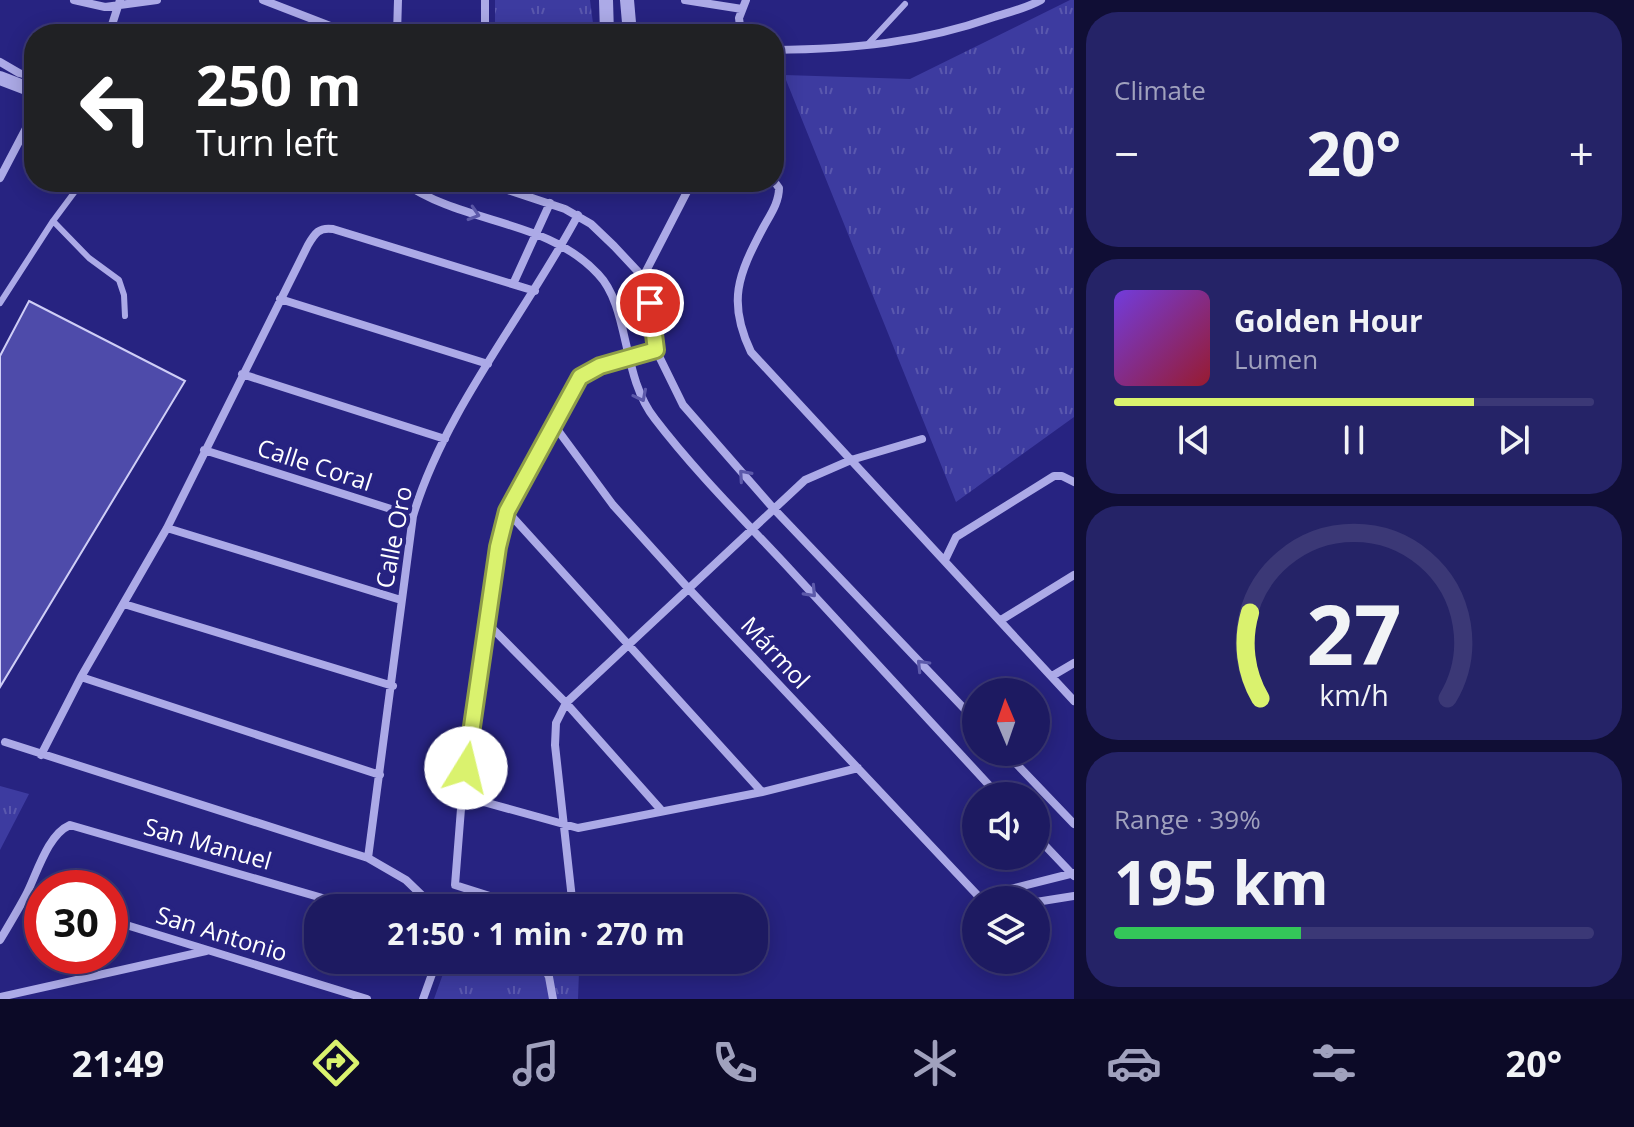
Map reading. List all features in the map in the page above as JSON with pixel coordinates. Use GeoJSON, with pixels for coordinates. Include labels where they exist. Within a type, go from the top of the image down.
{"type":"FeatureCollection","features":[{"type":"Feature","properties":{"kind":"street"},"geometry":{"type":"LineString","coordinates":[[74,0],[105,7],[120,2],[157,0]]}},
{"type":"Feature","properties":{"kind":"street"},"geometry":{"type":"LineString","coordinates":[[263,0],[325,24]]}},
{"type":"Feature","properties":{"kind":"street"},"geometry":{"type":"LineString","coordinates":[[397,24],[398,0]]}},
{"type":"Feature","properties":{"kind":"street"},"geometry":{"type":"LineString","coordinates":[[485,0],[485,24]]}},
{"type":"Feature","properties":{"kind":"street"},"geometry":{"type":"LineString","coordinates":[[606,0],[607,24]]}},
{"type":"Feature","properties":{"kind":"street"},"geometry":{"type":"LineString","coordinates":[[627,0],[629,24]]}},
{"type":"Feature","properties":{"kind":"street"},"geometry":{"type":"LineString","coordinates":[[685,0],[744,4],[740,24]]}},
{"type":"Feature","properties":{"kind":"street"},"geometry":{"type":"LineString","coordinates":[[784,50],[866,47],[939,35],[1041,0]]}},
{"type":"Feature","properties":{"kind":"street"},"geometry":{"type":"LineString","coordinates":[[112,24],[120,2]]}},
{"type":"Feature","properties":{"kind":"street"},"geometry":{"type":"LineString","coordinates":[[0,62],[24,74]]}},
{"type":"Feature","properties":{"kind":"street"},"geometry":{"type":"LineString","coordinates":[[0,78],[24,87]]}},
{"type":"Feature","properties":{"kind":"street"},"geometry":{"type":"LineString","coordinates":[[0,178],[4,163],[24,130]]}},
{"type":"Feature","properties":{"kind":"street"},"geometry":{"type":"LineString","coordinates":[[418,192],[447,206],[537,233],[562,245],[600,275],[612,293],[635,384],[652,417],[986,782]]}},
{"type":"Feature","properties":{"kind":"street"},"geometry":{"type":"LineString","coordinates":[[515,192],[578,215],[614,246],[643,277],[656,350],[683,405],[773,508],[962,706]]}},
{"type":"Feature","properties":{"kind":"street"},"geometry":{"type":"LineString","coordinates":[[643,277],[687,192]]}},
{"type":"Feature","properties":{"kind":"street"},"geometry":{"type":"LineString","coordinates":[[778,192],[777,203],[740,276],[737,314],[751,352],[1074,701]]}},
{"type":"Feature","properties":{"kind":"street"},"geometry":{"type":"LineString","coordinates":[[514,282],[550,203]]}},
{"type":"Feature","properties":{"kind":"street","name":"Calle Oro"},"geometry":{"type":"LineString","coordinates":[[368,858],[413,516],[423,484],[488,364],[535,291],[578,215]]}},
{"type":"Feature","properties":{"kind":"street"},"geometry":{"type":"LineString","coordinates":[[41,755],[81,677],[167,528],[280,299],[318,231],[324,228],[514,282],[535,291]]}},
{"type":"Feature","properties":{"kind":"street"},"geometry":{"type":"LineString","coordinates":[[280,299],[488,364]]}},
{"type":"Feature","properties":{"kind":"street"},"geometry":{"type":"LineString","coordinates":[[483,894],[455,885],[462,796],[498,547],[507,511],[580,377],[600,366],[656,350]]}},
{"type":"Feature","properties":{"kind":"street"},"geometry":{"type":"LineString","coordinates":[[242,374],[445,439]]}},
{"type":"Feature","properties":{"kind":"street","name":"Mármol"},"geometry":{"type":"LineString","coordinates":[[554,425],[613,505],[969,886]]}},
{"type":"Feature","properties":{"kind":"street"},"geometry":{"type":"LineString","coordinates":[[570,894],[555,745],[556,723],[566,703],[810,476],[922,439]]}},
{"type":"Feature","properties":{"kind":"street","name":"Calle Coral"},"geometry":{"type":"LineString","coordinates":[[204,450],[413,516]]}},
{"type":"Feature","properties":{"kind":"street"},"geometry":{"type":"LineString","coordinates":[[945,560],[956,537],[1054,476],[1074,482]]}},
{"type":"Feature","properties":{"kind":"street"},"geometry":{"type":"LineString","coordinates":[[507,511],[762,792]]}},
{"type":"Feature","properties":{"kind":"street"},"geometry":{"type":"LineString","coordinates":[[167,528],[401,600]]}},
{"type":"Feature","properties":{"kind":"street"},"geometry":{"type":"LineString","coordinates":[[1001,620],[1074,575]]}},
{"type":"Feature","properties":{"kind":"street"},"geometry":{"type":"LineString","coordinates":[[124,604],[393,686]]}},
{"type":"Feature","properties":{"kind":"street"},"geometry":{"type":"LineString","coordinates":[[488,624],[566,703],[662,811]]}},
{"type":"Feature","properties":{"kind":"street"},"geometry":{"type":"LineString","coordinates":[[1052,676],[1074,663]]}},
{"type":"Feature","properties":{"kind":"street"},"geometry":{"type":"LineString","coordinates":[[81,677],[380,775]]}},
{"type":"Feature","properties":{"kind":"street"},"geometry":{"type":"LineString","coordinates":[[5,742],[368,858],[406,880],[420,894]]}},
{"type":"Feature","properties":{"kind":"street"},"geometry":{"type":"LineString","coordinates":[[1018,766],[1074,824]]}},
{"type":"Feature","properties":{"kind":"street"},"geometry":{"type":"LineString","coordinates":[[462,796],[564,826],[588,827],[762,792],[858,768]]}},
{"type":"Feature","properties":{"kind":"street","name":"San Manuel"},"geometry":{"type":"LineString","coordinates":[[38,870],[53,841],[65,826],[76,826],[309,894]]}},
{"type":"Feature","properties":{"kind":"street"},"geometry":{"type":"LineString","coordinates":[[1050,850],[1073,874]]}},
{"type":"Feature","properties":{"kind":"street","name":"Mármol"},"geometry":{"type":"LineString","coordinates":[[1029,886],[1073,874]]}},
{"type":"Feature","properties":{"kind":"street"},"geometry":{"type":"LineString","coordinates":[[1050,900],[1074,896]]}},
{"type":"Feature","properties":{"kind":"street"},"geometry":{"type":"LineString","coordinates":[[0,940],[24,898]]}},
{"type":"Feature","properties":{"kind":"street","name":"San Antonio"},"geometry":{"type":"LineString","coordinates":[[128,925],[367,999]]}},
{"type":"Feature","properties":{"kind":"street"},"geometry":{"type":"LineString","coordinates":[[0,997],[209,950]]}},
{"type":"Feature","properties":{"kind":"street"},"geometry":{"type":"LineString","coordinates":[[423,999],[432,974]]}},
{"type":"Feature","properties":{"kind":"street"},"geometry":{"type":"LineString","coordinates":[[548,974],[553,999]]}},
{"type":"Feature","properties":{"kind":"lane"},"geometry":{"type":"LineString","coordinates":[[866,47],[905,4]]}},
{"type":"Feature","properties":{"kind":"lane"},"geometry":{"type":"LineString","coordinates":[[0,303],[75,192]]}},
{"type":"Feature","properties":{"kind":"lane"},"geometry":{"type":"LineString","coordinates":[[53,221],[89,258],[119,280],[124,295],[125,316]]}},
{"type":"Feature","properties":{"kind":"green space"},"geometry":{"type":"Polygon","coordinates":[[[495,0],[590,0],[593,24],[495,24],[495,0]]]}},
{"type":"Feature","properties":{"kind":"green space"},"geometry":{"type":"Polygon","coordinates":[[[1074,0],[1074,417],[956,502],[784,75],[910,79],[1074,0]]]}},
{"type":"Feature","properties":{"kind":"green space"},"geometry":{"type":"Polygon","coordinates":[[[0,786],[29,794],[0,850],[0,786]]]}},
{"type":"Feature","properties":{"kind":"green space"},"geometry":{"type":"Polygon","coordinates":[[[443,974],[579,974],[578,999],[434,999],[443,974]]]}},
{"type":"Feature","properties":{"kind":"building"},"geometry":{"type":"Polygon","coordinates":[[[29,301],[185,381],[0,687],[0,356],[29,301]]]}},
{"type":"Feature","properties":{"kind":"route"},"geometry":{"type":"LineString","coordinates":[[466,768],[498,547],[513,495],[580,377],[600,366],[656,350],[650,303]]}}]}
